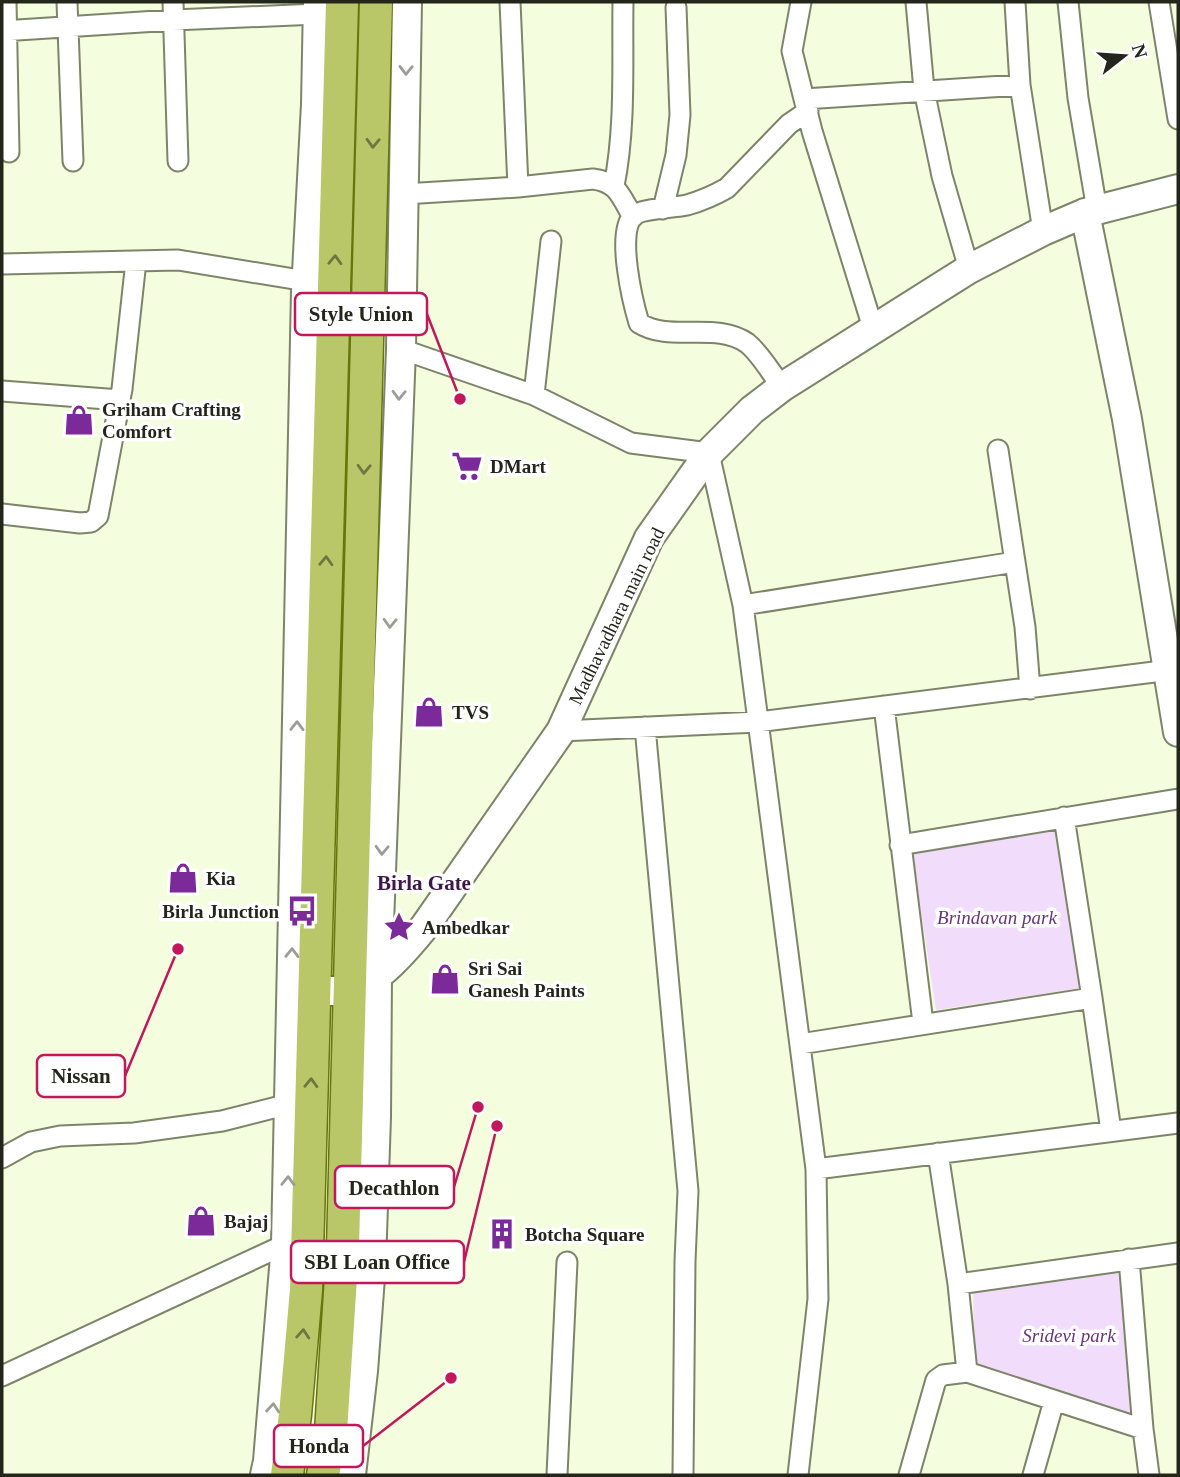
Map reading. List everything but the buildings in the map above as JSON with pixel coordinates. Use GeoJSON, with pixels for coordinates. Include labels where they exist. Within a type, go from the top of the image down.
{"type":"FeatureCollection","features":[{"type":"Feature","properties":{"kind":"main road"},"geometry":{"type":"LineString","coordinates":[[323,1475],[331,1431],[364,983],[376,2]]}},
{"type":"Feature","properties":{"kind":"main road"},"geometry":{"type":"LineString","coordinates":[[287,1475],[306,1290],[303,989],[326,6]]}},
{"type":"Feature","properties":{"kind":"street"},"geometry":{"type":"LineString","coordinates":[[6,2],[4,30],[9,152]]}},
{"type":"Feature","properties":{"kind":"street"},"geometry":{"type":"LineString","coordinates":[[67,2],[73,160]]}},
{"type":"Feature","properties":{"kind":"street"},"geometry":{"type":"LineString","coordinates":[[351,1475],[363,1371],[371,1264],[376,1117],[364,983],[401,349],[407,2]]}},
{"type":"Feature","properties":{"kind":"street"},"geometry":{"type":"LineString","coordinates":[[510,2],[518,187]]}},
{"type":"Feature","properties":{"kind":"street"},"geometry":{"type":"LineString","coordinates":[[614,186],[619,149],[623,2]]}},
{"type":"Feature","properties":{"kind":"street"},"geometry":{"type":"LineString","coordinates":[[801,2],[792,51],[873,328]]}},
{"type":"Feature","properties":{"kind":"street"},"geometry":{"type":"LineString","coordinates":[[916,2],[924,90],[942,176],[969,269]]}},
{"type":"Feature","properties":{"kind":"street"},"geometry":{"type":"LineString","coordinates":[[1014,2],[1020,85],[1043,231]]}},
{"type":"Feature","properties":{"kind":"street"},"geometry":{"type":"LineString","coordinates":[[1068,2],[1091,212],[1174,670],[1178,732]]}},
{"type":"Feature","properties":{"kind":"street"},"geometry":{"type":"LineString","coordinates":[[1159,2],[1178,119]]}},
{"type":"Feature","properties":{"kind":"street"},"geometry":{"type":"LineString","coordinates":[[4,30],[68,26],[173,11],[326,6],[306,281],[303,989],[289,1104],[286,1244],[265,1475]]}},
{"type":"Feature","properties":{"kind":"street"},"geometry":{"type":"LineString","coordinates":[[663,209],[676,155],[680,115],[676,7]]}},
{"type":"Feature","properties":{"kind":"street"},"geometry":{"type":"LineString","coordinates":[[173,11],[178,160]]}},
{"type":"Feature","properties":{"kind":"street"},"geometry":{"type":"LineString","coordinates":[[782,387],[748,344],[735,338],[718,334],[662,331],[639,323],[626,267],[628,227],[633,217],[641,213],[686,205],[727,188],[806,105],[924,90],[1020,85]]}},
{"type":"Feature","properties":{"kind":"street"},"geometry":{"type":"LineString","coordinates":[[404,194],[605,180],[614,186],[633,217]]}},
{"type":"Feature","properties":{"kind":"street","name":"Madhavadhara main road"},"geometry":{"type":"LineString","coordinates":[[364,983],[401,954],[425,926],[561,731],[649,538],[709,453],[752,410],[782,387],[969,269],[1043,231],[1091,212],[1178,189]]}},
{"type":"Feature","properties":{"kind":"street"},"geometry":{"type":"LineString","coordinates":[[534,395],[551,241]]}},
{"type":"Feature","properties":{"kind":"street"},"geometry":{"type":"LineString","coordinates":[[2,264],[178,260],[306,281]]}},
{"type":"Feature","properties":{"kind":"street"},"geometry":{"type":"LineString","coordinates":[[2,514],[80,523],[91,522],[97,516],[120,400],[136,261]]}},
{"type":"Feature","properties":{"kind":"street"},"geometry":{"type":"LineString","coordinates":[[401,349],[534,395],[631,443],[709,453],[743,605],[816,1169],[818,1298],[798,1475]]}},
{"type":"Feature","properties":{"kind":"street"},"geometry":{"type":"LineString","coordinates":[[2,391],[120,400]]}},
{"type":"Feature","properties":{"kind":"street"},"geometry":{"type":"LineString","coordinates":[[998,450],[1025,627],[1030,689]]}},
{"type":"Feature","properties":{"kind":"street"},"geometry":{"type":"LineString","coordinates":[[743,605],[1015,562]]}},
{"type":"Feature","properties":{"kind":"street"},"geometry":{"type":"LineString","coordinates":[[561,731],[758,722],[1174,670]]}},
{"type":"Feature","properties":{"kind":"street"},"geometry":{"type":"LineString","coordinates":[[884,706],[923,1023]]}},
{"type":"Feature","properties":{"kind":"street"},"geometry":{"type":"LineString","coordinates":[[645,727],[688,1191],[683,1475]]}},
{"type":"Feature","properties":{"kind":"street"},"geometry":{"type":"LineString","coordinates":[[900,845],[1178,799]]}},
{"type":"Feature","properties":{"kind":"street"},"geometry":{"type":"LineString","coordinates":[[1064,817],[1111,1131]]}},
{"type":"Feature","properties":{"kind":"street"},"geometry":{"type":"LineString","coordinates":[[303,989],[364,983]]}},
{"type":"Feature","properties":{"kind":"street"},"geometry":{"type":"LineString","coordinates":[[800,1044],[1092,998]]}},
{"type":"Feature","properties":{"kind":"street"},"geometry":{"type":"LineString","coordinates":[[2,1158],[32,1143],[60,1136],[134,1133],[222,1121],[289,1104]]}},
{"type":"Feature","properties":{"kind":"street"},"geometry":{"type":"LineString","coordinates":[[816,1169],[1178,1123]]}},
{"type":"Feature","properties":{"kind":"street"},"geometry":{"type":"LineString","coordinates":[[938,1153],[958,1284],[967,1372]]}},
{"type":"Feature","properties":{"kind":"street"},"geometry":{"type":"LineString","coordinates":[[2,1376],[286,1244]]}},
{"type":"Feature","properties":{"kind":"street"},"geometry":{"type":"LineString","coordinates":[[958,1284],[1178,1253]]}},
{"type":"Feature","properties":{"kind":"street"},"geometry":{"type":"LineString","coordinates":[[1129,1259],[1149,1475]]}},
{"type":"Feature","properties":{"kind":"street"},"geometry":{"type":"LineString","coordinates":[[556,1475],[567,1262]]}},
{"type":"Feature","properties":{"kind":"street"},"geometry":{"type":"LineString","coordinates":[[909,1475],[936,1380],[943,1375],[967,1372],[1143,1429]]}},
{"type":"Feature","properties":{"kind":"street"},"geometry":{"type":"LineString","coordinates":[[1033,1475],[1054,1401]]}},
{"type":"Feature","properties":{"kind":"green space","name":"Brindavan park"},"geometry":{"type":"Polygon","coordinates":[[[1058,824],[1082,988],[936,1010],[911,846],[1058,824]]]}},
{"type":"Feature","properties":{"kind":"green space","name":"Sridevi park"},"geometry":{"type":"Polygon","coordinates":[[[1121,1267],[1137,1415],[975,1370],[973,1289],[1121,1267]]]}},
{"type":"Feature","properties":{"kind":"place","name":"Style Union"},"geometry":{"type":"Point","coordinates":[460,399]}},
{"type":"Feature","properties":{"kind":"place","name":"Griham Crafting Comfort"},"geometry":{"type":"Point","coordinates":[79,420]}},
{"type":"Feature","properties":{"kind":"place","name":"DMart"},"geometry":{"type":"Point","coordinates":[467,466]}},
{"type":"Feature","properties":{"kind":"place","name":"TVS"},"geometry":{"type":"Point","coordinates":[429,712]}},
{"type":"Feature","properties":{"kind":"place","name":"Kia"},"geometry":{"type":"Point","coordinates":[183,878]}},
{"type":"Feature","properties":{"kind":"place","name":"Birla Junction"},"geometry":{"type":"Point","coordinates":[302,911]}},
{"type":"Feature","properties":{"kind":"place","name":"Ambedkar"},"geometry":{"type":"Point","coordinates":[399,927]}},
{"type":"Feature","properties":{"kind":"place","name":"Nissan"},"geometry":{"type":"Point","coordinates":[178,949]}},
{"type":"Feature","properties":{"kind":"place","name":"Sri Sai Ganesh Paints"},"geometry":{"type":"Point","coordinates":[445,979]}},
{"type":"Feature","properties":{"kind":"place","name":"Decathlon"},"geometry":{"type":"Point","coordinates":[478,1107]}},
{"type":"Feature","properties":{"kind":"place","name":"SBI Loan Office"},"geometry":{"type":"Point","coordinates":[497,1126]}},
{"type":"Feature","properties":{"kind":"place","name":"Bajaj"},"geometry":{"type":"Point","coordinates":[201,1221]}},
{"type":"Feature","properties":{"kind":"place","name":"Botcha Square"},"geometry":{"type":"Point","coordinates":[502,1234]}},
{"type":"Feature","properties":{"kind":"place","name":"Honda"},"geometry":{"type":"Point","coordinates":[451,1378]}},
{"type":"Feature","properties":{"kind":"district","name":"Birla Gate"},"geometry":{"type":"Point","coordinates":[424,883]}}]}
